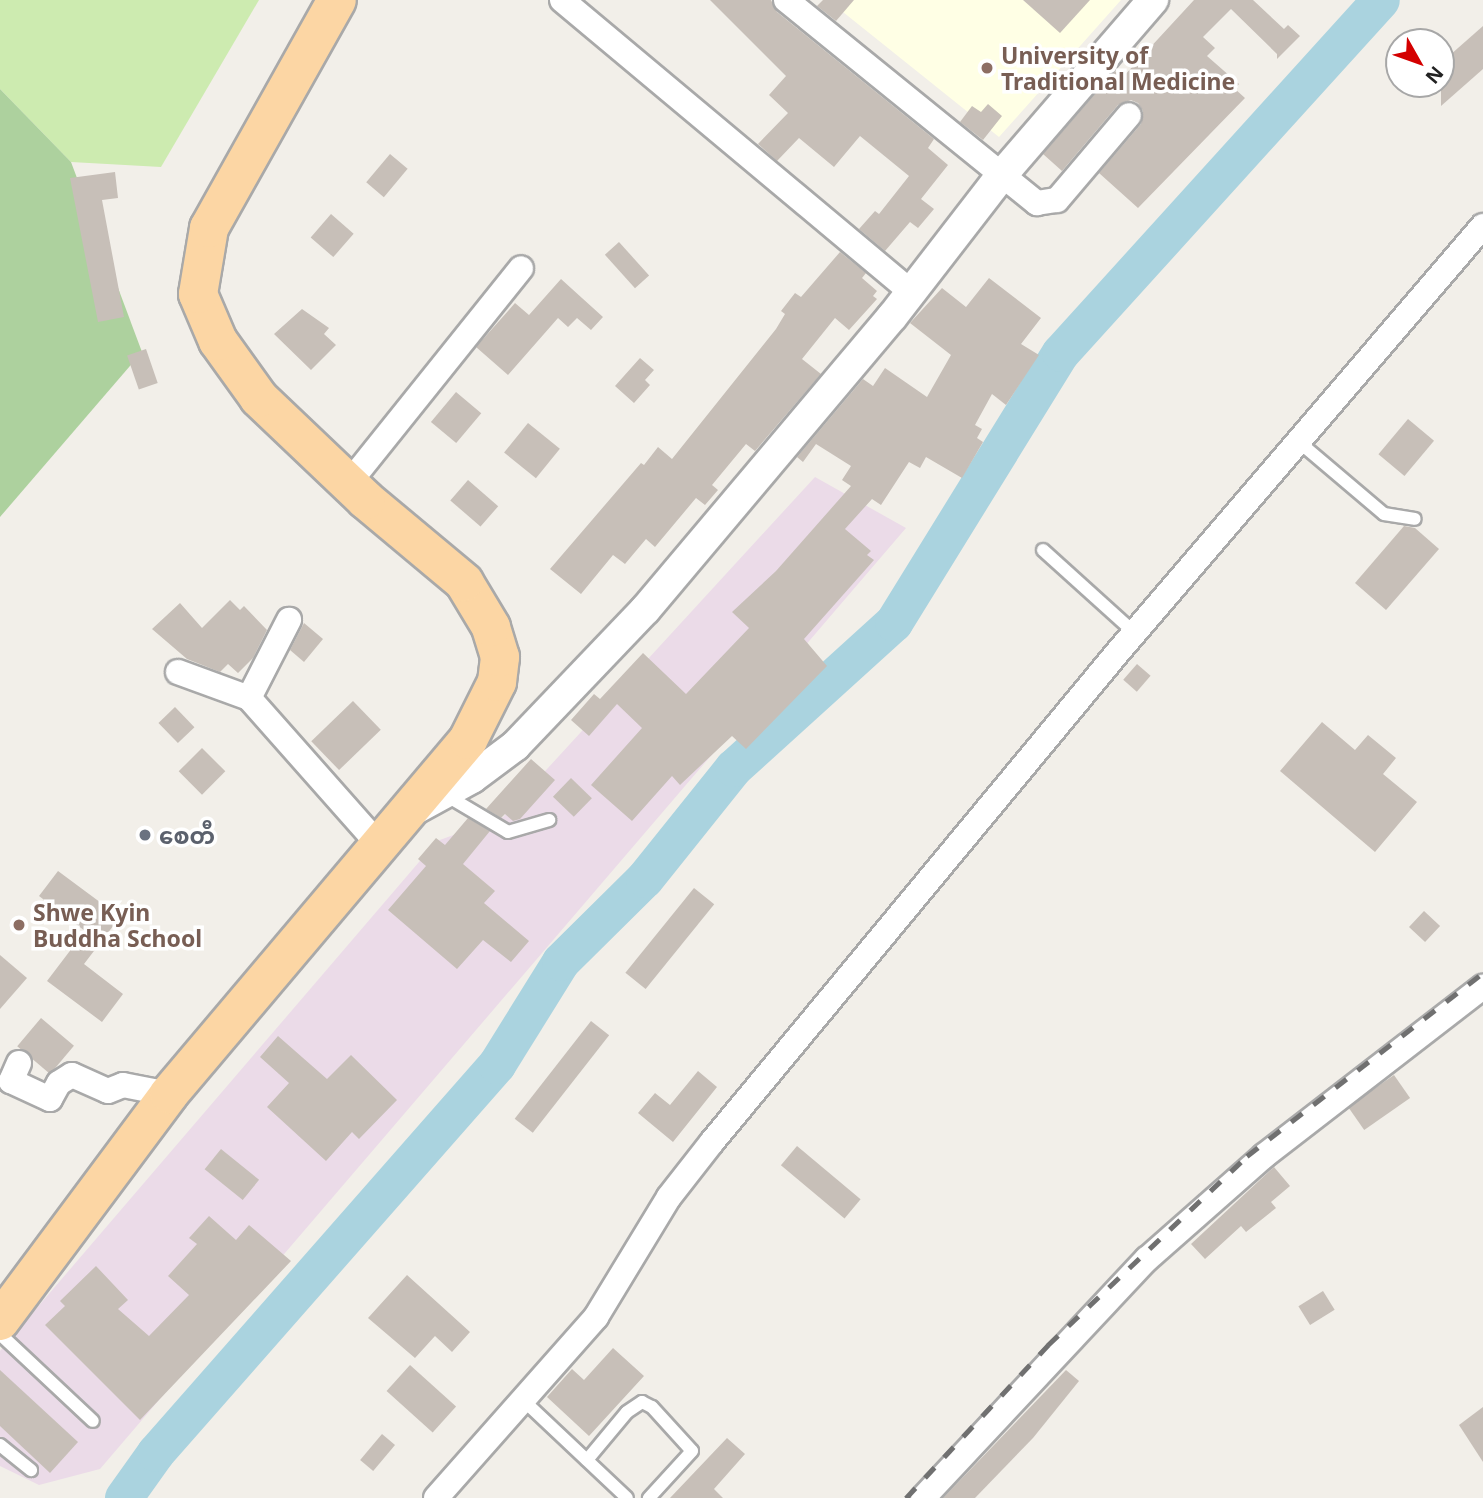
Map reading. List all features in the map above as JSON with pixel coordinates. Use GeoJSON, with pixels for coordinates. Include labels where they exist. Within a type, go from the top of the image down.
{"type":"FeatureCollection","features":[{"type":"Feature","properties":{"kind":"main road"},"geometry":{"type":"LineString","coordinates":[[0,1321],[169,1094],[410,812],[468,740],[497,681],[500,656],[491,628],[464,582],[349,483],[259,398],[218,341],[198,294],[209,228],[337,0]]}},
{"type":"Feature","properties":{"kind":"street"},"geometry":{"type":"LineString","coordinates":[[562,0],[911,292]]}},
{"type":"Feature","properties":{"kind":"street"},"geometry":{"type":"LineString","coordinates":[[786,0],[1037,203],[1051,204],[1129,115]]}},
{"type":"Feature","properties":{"kind":"street"},"geometry":{"type":"LineString","coordinates":[[410,812],[515,746],[553,711],[645,610],[911,292],[1001,176],[1153,0]]}},
{"type":"Feature","properties":{"kind":"street"},"geometry":{"type":"LineString","coordinates":[[436,1498],[596,1317],[669,1197],[712,1142],[1135,632],[1483,226]]}},
{"type":"Feature","properties":{"kind":"street"},"geometry":{"type":"LineString","coordinates":[[349,483],[520,268]]}},
{"type":"Feature","properties":{"kind":"street"},"geometry":{"type":"LineString","coordinates":[[249,698],[289,620]]}},
{"type":"Feature","properties":{"kind":"street"},"geometry":{"type":"LineString","coordinates":[[178,672],[249,698],[380,846]]}},
{"type":"Feature","properties":{"kind":"street"},"geometry":{"type":"LineString","coordinates":[[923,1498],[1147,1259],[1264,1156],[1483,987]]}},
{"type":"Feature","properties":{"kind":"street"},"geometry":{"type":"LineString","coordinates":[[0,1076],[19,1063],[11,1082],[50,1099],[59,1083],[72,1075],[108,1091],[122,1085],[169,1094]]}},
{"type":"Feature","properties":{"kind":"lane"},"geometry":{"type":"LineString","coordinates":[[1299,442],[1384,514],[1415,519]]}},
{"type":"Feature","properties":{"kind":"lane"},"geometry":{"type":"LineString","coordinates":[[1043,550],[1135,632]]}},
{"type":"Feature","properties":{"kind":"lane"},"geometry":{"type":"LineString","coordinates":[[444,793],[508,832],[549,820]]}},
{"type":"Feature","properties":{"kind":"lane"},"geometry":{"type":"LineString","coordinates":[[0,1334],[93,1422]]}},
{"type":"Feature","properties":{"kind":"lane"},"geometry":{"type":"LineString","coordinates":[[522,1399],[627,1498]]}},
{"type":"Feature","properties":{"kind":"lane"},"geometry":{"type":"LineString","coordinates":[[587,1460],[627,1412],[642,1402],[652,1406],[692,1451],[649,1498]]}},
{"type":"Feature","properties":{"kind":"lane"},"geometry":{"type":"LineString","coordinates":[[0,1445],[31,1470]]}},
{"type":"Feature","properties":{"kind":"shaded area","name":"University of Traditional Medicine"},"geometry":{"type":"Polygon","coordinates":[[[828,0],[1121,0],[999,137],[828,0]]]}},
{"type":"Feature","properties":{"kind":"shaded area"},"geometry":{"type":"Polygon","coordinates":[[[815,477],[906,528],[100,1469],[39,1485],[0,1466],[0,1351],[437,841],[503,817],[815,477]]]}},
{"type":"Feature","properties":{"kind":"green space"},"geometry":{"type":"Polygon","coordinates":[[[0,0],[259,0],[161,167],[71,162],[0,89],[0,0]]]}},
{"type":"Feature","properties":{"kind":"green space"},"geometry":{"type":"Polygon","coordinates":[[[0,89],[71,162],[142,352],[0,517],[0,89]]]}},
{"type":"Feature","properties":{"kind":"building"},"geometry":{"type":"Polygon","coordinates":[[[710,0],[771,0],[777,12],[934,139],[928,148],[948,165],[921,199],[934,209],[918,228],[910,222],[885,251],[859,229],[875,211],[879,214],[909,176],[860,136],[834,167],[799,138],[777,161],[758,144],[788,113],[769,95],[786,76],[710,0]]]}},
{"type":"Feature","properties":{"kind":"building"},"geometry":{"type":"Polygon","coordinates":[[[823,0],[854,0],[836,21],[817,6],[823,0]]]}},
{"type":"Feature","properties":{"kind":"building"},"geometry":{"type":"Polygon","coordinates":[[[1023,0],[1090,0],[1060,33],[1023,0]]]}},
{"type":"Feature","properties":{"kind":"building"},"geometry":{"type":"Polygon","coordinates":[[[1194,0],[1253,0],[1284,29],[1288,25],[1300,36],[1277,59],[1277,54],[1231,9],[1203,37],[1215,48],[1207,56],[1239,84],[1235,89],[1245,98],[1138,208],[1099,173],[1141,124],[1143,111],[1138,103],[1131,100],[1118,105],[1062,171],[1043,154],[1115,71],[1122,78],[1194,0]]]}},
{"type":"Feature","properties":{"kind":"building"},"geometry":{"type":"Polygon","coordinates":[[[1483,26],[1483,69],[1455,94],[1455,51],[1483,26]]]}},
{"type":"Feature","properties":{"kind":"building"},"geometry":{"type":"Polygon","coordinates":[[[1441,98],[1450,98],[1441,106],[1441,98]]]}},
{"type":"Feature","properties":{"kind":"building"},"geometry":{"type":"Polygon","coordinates":[[[988,104],[1002,116],[983,140],[960,122],[972,106],[981,112],[988,104]]]}},
{"type":"Feature","properties":{"kind":"building"},"geometry":{"type":"Polygon","coordinates":[[[390,154],[408,169],[384,197],[366,182],[390,154]]]}},
{"type":"Feature","properties":{"kind":"building"},"geometry":{"type":"Polygon","coordinates":[[[115,172],[118,198],[102,200],[124,317],[98,322],[70,178],[115,172]]]}},
{"type":"Feature","properties":{"kind":"building"},"geometry":{"type":"Polygon","coordinates":[[[331,214],[354,234],[333,257],[311,237],[331,214]]]}},
{"type":"Feature","properties":{"kind":"building"},"geometry":{"type":"Polygon","coordinates":[[[619,242],[649,275],[635,288],[605,255],[619,242]]]}},
{"type":"Feature","properties":{"kind":"building"},"geometry":{"type":"Polygon","coordinates":[[[840,252],[866,273],[862,278],[877,291],[873,296],[877,299],[849,330],[835,318],[802,359],[821,374],[755,451],[746,444],[712,485],[718,490],[705,505],[696,498],[655,547],[646,539],[625,564],[613,555],[581,594],[550,569],[641,463],[644,465],[658,447],[672,459],[776,329],[785,314],[781,311],[795,293],[801,297],[840,252]]]}},
{"type":"Feature","properties":{"kind":"building"},"geometry":{"type":"Polygon","coordinates":[[[989,278],[1041,318],[1021,344],[1039,355],[1006,405],[992,394],[975,425],[982,429],[977,438],[983,442],[962,478],[926,457],[920,468],[909,462],[881,505],[872,499],[845,529],[871,551],[867,555],[874,560],[804,639],[827,666],[746,749],[732,736],[680,785],[672,776],[632,821],[591,785],[642,728],[617,704],[589,736],[571,720],[594,694],[600,699],[643,653],[686,694],[749,628],[732,612],[776,571],[851,486],[842,480],[851,466],[816,444],[803,462],[797,457],[863,379],[873,386],[885,368],[927,397],[951,355],[910,323],[942,288],[966,307],[989,278]]]}},
{"type":"Feature","properties":{"kind":"building"},"geometry":{"type":"Polygon","coordinates":[[[561,279],[603,317],[591,330],[577,318],[568,327],[558,318],[508,375],[476,347],[515,303],[529,315],[561,279]]]}},
{"type":"Feature","properties":{"kind":"building"},"geometry":{"type":"Polygon","coordinates":[[[302,309],[329,328],[324,334],[336,345],[311,370],[274,334],[302,309]]]}},
{"type":"Feature","properties":{"kind":"building"},"geometry":{"type":"Polygon","coordinates":[[[146,349],[158,383],[139,390],[127,356],[146,349]]]}},
{"type":"Feature","properties":{"kind":"building"},"geometry":{"type":"Polygon","coordinates":[[[640,358],[654,370],[645,380],[650,385],[634,403],[615,386],[640,358]]]}},
{"type":"Feature","properties":{"kind":"building"},"geometry":{"type":"Polygon","coordinates":[[[456,392],[481,413],[456,443],[431,422],[456,392]]]}},
{"type":"Feature","properties":{"kind":"building"},"geometry":{"type":"Polygon","coordinates":[[[1408,419],[1434,441],[1404,476],[1378,454],[1408,419]]]}},
{"type":"Feature","properties":{"kind":"building"},"geometry":{"type":"Polygon","coordinates":[[[528,423],[560,449],[536,478],[504,453],[528,423]]]}},
{"type":"Feature","properties":{"kind":"building"},"geometry":{"type":"Polygon","coordinates":[[[468,480],[498,506],[480,527],[450,500],[468,480]]]}},
{"type":"Feature","properties":{"kind":"building"},"geometry":{"type":"Polygon","coordinates":[[[1404,526],[1415,528],[1439,549],[1386,610],[1355,583],[1404,526]]]}},
{"type":"Feature","properties":{"kind":"building"},"geometry":{"type":"Polygon","coordinates":[[[230,600],[240,610],[244,606],[267,630],[253,658],[238,673],[228,664],[220,672],[187,659],[152,629],[180,603],[202,628],[230,600]]]}},
{"type":"Feature","properties":{"kind":"building"},"geometry":{"type":"Polygon","coordinates":[[[304,623],[323,639],[304,662],[290,650],[304,623]]]}},
{"type":"Feature","properties":{"kind":"building"},"geometry":{"type":"Polygon","coordinates":[[[1137,664],[1151,676],[1137,692],[1123,680],[1137,664]]]}},
{"type":"Feature","properties":{"kind":"building"},"geometry":{"type":"Polygon","coordinates":[[[353,701],[381,730],[339,770],[311,741],[353,701]]]}},
{"type":"Feature","properties":{"kind":"building"},"geometry":{"type":"Polygon","coordinates":[[[175,707],[194,727],[178,743],[158,723],[175,707]]]}},
{"type":"Feature","properties":{"kind":"building"},"geometry":{"type":"Polygon","coordinates":[[[1322,722],[1355,750],[1368,735],[1396,758],[1383,774],[1417,802],[1375,852],[1280,771],[1322,722]]]}},
{"type":"Feature","properties":{"kind":"building"},"geometry":{"type":"Polygon","coordinates":[[[202,748],[225,771],[202,795],[179,771],[202,748]]]}},
{"type":"Feature","properties":{"kind":"building"},"geometry":{"type":"Polygon","coordinates":[[[531,759],[555,780],[520,819],[513,821],[505,814],[501,818],[486,809],[531,759]]]}},
{"type":"Feature","properties":{"kind":"building"},"geometry":{"type":"Polygon","coordinates":[[[571,778],[592,798],[574,817],[553,797],[571,778]]]}},
{"type":"Feature","properties":{"kind":"building"},"geometry":{"type":"Polygon","coordinates":[[[468,818],[490,831],[463,864],[495,891],[484,903],[529,941],[511,962],[483,940],[457,969],[388,910],[426,866],[418,859],[436,838],[445,845],[468,818]]]}},
{"type":"Feature","properties":{"kind":"building"},"geometry":{"type":"Polygon","coordinates":[[[58,871],[120,917],[84,964],[123,994],[102,1022],[47,981],[85,931],[39,896],[58,871]]]}},
{"type":"Feature","properties":{"kind":"building"},"geometry":{"type":"Polygon","coordinates":[[[694,888],[714,904],[646,989],[625,973],[694,888]]]}},
{"type":"Feature","properties":{"kind":"building"},"geometry":{"type":"Polygon","coordinates":[[[1424,911],[1440,926],[1425,942],[1409,927],[1424,911]]]}},
{"type":"Feature","properties":{"kind":"building"},"geometry":{"type":"Polygon","coordinates":[[[0,955],[27,978],[0,1009],[0,955]]]}},
{"type":"Feature","properties":{"kind":"building"},"geometry":{"type":"Polygon","coordinates":[[[41,1018],[74,1046],[50,1074],[17,1046],[41,1018]]]}},
{"type":"Feature","properties":{"kind":"building"},"geometry":{"type":"Polygon","coordinates":[[[591,1021],[609,1035],[533,1133],[515,1119],[591,1021]]]}},
{"type":"Feature","properties":{"kind":"building"},"geometry":{"type":"Polygon","coordinates":[[[278,1036],[327,1079],[351,1055],[397,1100],[359,1139],[352,1132],[326,1161],[267,1107],[289,1083],[260,1057],[278,1036]]]}},
{"type":"Feature","properties":{"kind":"building"},"geometry":{"type":"Polygon","coordinates":[[[698,1071],[717,1087],[673,1142],[638,1113],[655,1093],[670,1105],[698,1071]]]}},
{"type":"Feature","properties":{"kind":"building"},"geometry":{"type":"Polygon","coordinates":[[[1394,1075],[1410,1098],[1364,1130],[1348,1107],[1394,1075]]]}},
{"type":"Feature","properties":{"kind":"building"},"geometry":{"type":"Polygon","coordinates":[[[797,1146],[861,1199],[845,1219],[781,1165],[797,1146]]]}},
{"type":"Feature","properties":{"kind":"building"},"geometry":{"type":"Polygon","coordinates":[[[221,1149],[259,1180],[243,1200],[205,1169],[221,1149]]]}},
{"type":"Feature","properties":{"kind":"building"},"geometry":{"type":"Polygon","coordinates":[[[1274,1167],[1290,1186],[1271,1202],[1276,1208],[1246,1232],[1241,1226],[1205,1259],[1191,1244],[1274,1167]]]}},
{"type":"Feature","properties":{"kind":"building"},"geometry":{"type":"Polygon","coordinates":[[[209,1216],[236,1240],[249,1225],[291,1261],[140,1420],[45,1325],[65,1306],[60,1301],[96,1266],[128,1300],[118,1309],[149,1336],[189,1295],[168,1276],[197,1244],[189,1238],[209,1216]]]}},
{"type":"Feature","properties":{"kind":"building"},"geometry":{"type":"Polygon","coordinates":[[[407,1275],[470,1332],[452,1352],[435,1336],[415,1358],[368,1318],[407,1275]]]}},
{"type":"Feature","properties":{"kind":"building"},"geometry":{"type":"Polygon","coordinates":[[[1323,1291],[1335,1310],[1310,1325],[1298,1306],[1323,1291]]]}},
{"type":"Feature","properties":{"kind":"building"},"geometry":{"type":"Polygon","coordinates":[[[613,1348],[644,1376],[589,1436],[547,1397],[572,1369],[584,1380],[613,1348]]]}},
{"type":"Feature","properties":{"kind":"building"},"geometry":{"type":"Polygon","coordinates":[[[410,1365],[456,1406],[433,1432],[387,1391],[410,1365]]]}},
{"type":"Feature","properties":{"kind":"building"},"geometry":{"type":"Polygon","coordinates":[[[0,1370],[78,1442],[50,1473],[0,1426],[0,1370]]]}},
{"type":"Feature","properties":{"kind":"building"},"geometry":{"type":"Polygon","coordinates":[[[1066,1370],[1079,1381],[1033,1438],[975,1498],[943,1498],[1066,1370]]]}},
{"type":"Feature","properties":{"kind":"building"},"geometry":{"type":"Polygon","coordinates":[[[1483,1407],[1483,1462],[1459,1425],[1483,1407]]]}},
{"type":"Feature","properties":{"kind":"building"},"geometry":{"type":"Polygon","coordinates":[[[382,1434],[395,1445],[373,1471],[360,1460],[382,1434]]]}},
{"type":"Feature","properties":{"kind":"building"},"geometry":{"type":"Polygon","coordinates":[[[727,1438],[745,1454],[714,1489],[723,1498],[670,1498],[727,1438]]]}},
{"type":"Feature","properties":{"kind":"waterway"},"geometry":{"type":"LineString","coordinates":[[124,1498],[156,1453],[497,1065],[561,962],[645,879],[734,768],[894,623],[1061,353],[1381,0]]}},
{"type":"Feature","properties":{"kind":"railway"},"geometry":{"type":"LineString","coordinates":[[906,1498],[1048,1345],[1247,1156],[1483,973]]}},
{"type":"Feature","properties":{"kind":"place","name":"University of Traditional Medicine"},"geometry":{"type":"Point","coordinates":[987,68]}},
{"type":"Feature","properties":{"kind":"place","name":"စေတီ"},"geometry":{"type":"Point","coordinates":[145,835]}},
{"type":"Feature","properties":{"kind":"place","name":"Shwe Kyin Buddha School"},"geometry":{"type":"Point","coordinates":[19,925]}}]}
